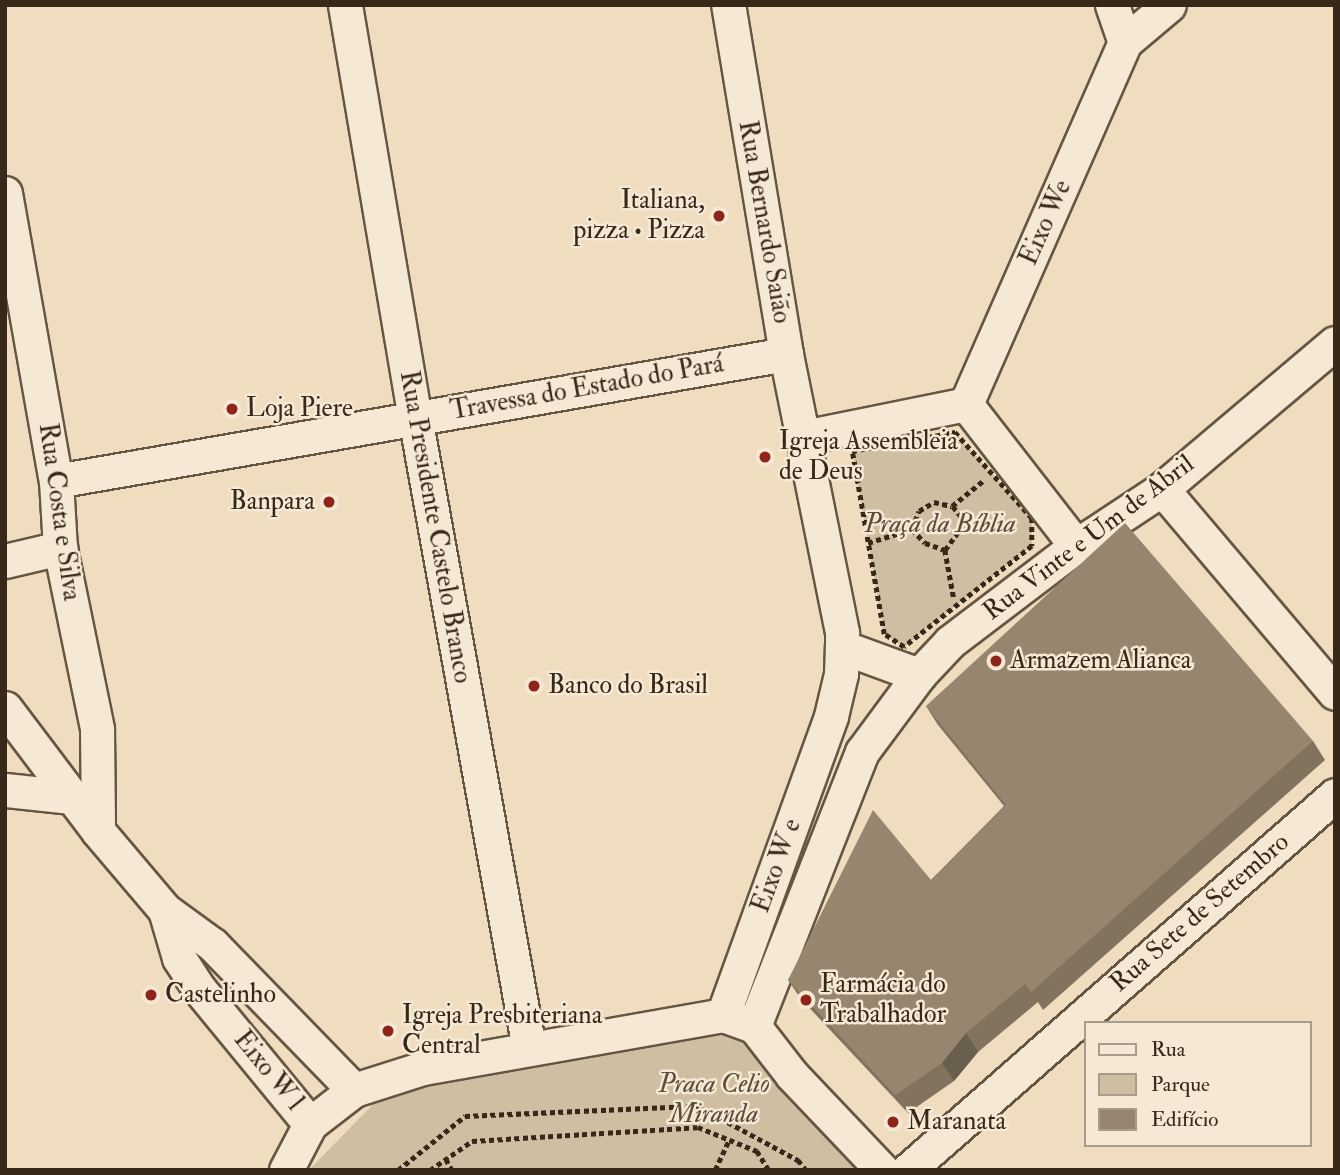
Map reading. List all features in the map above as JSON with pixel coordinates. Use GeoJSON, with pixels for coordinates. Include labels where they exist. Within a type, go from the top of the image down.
{"type":"FeatureCollection","features":[{"type":"Feature","properties":{"kind":"street","name":"Rua Presidente Castelo Branco"},"geometry":{"type":"LineString","coordinates":[[345,5],[415,417],[529,1048]]}},
{"type":"Feature","properties":{"kind":"street","name":"Rua Bernardo Saião"},"geometry":{"type":"LineString","coordinates":[[728,5],[786,354],[842,647]]}},
{"type":"Feature","properties":{"kind":"street"},"geometry":{"type":"LineString","coordinates":[[1112,5],[1125,42],[1169,5]]}},
{"type":"Feature","properties":{"kind":"street","name":"Eixo We"},"geometry":{"type":"LineString","coordinates":[[966,404],[1125,42]]}},
{"type":"Feature","properties":{"kind":"street","name":"Rua Costa e Silva"},"geometry":{"type":"LineString","coordinates":[[5,193],[56,481],[60,548],[97,729],[98,831]]}},
{"type":"Feature","properties":{"kind":"street","name":"Rua Vinte e Um de Abril"},"geometry":{"type":"LineString","coordinates":[[862,751],[919,675],[950,642],[1076,546],[1162,489],[1335,343]]}},
{"type":"Feature","properties":{"kind":"street","name":"Travessa do Estado do Pará"},"geometry":{"type":"LineString","coordinates":[[56,481],[786,354]]}},
{"type":"Feature","properties":{"kind":"street"},"geometry":{"type":"LineString","coordinates":[[804,437],[966,404],[1076,546]]}},
{"type":"Feature","properties":{"kind":"street"},"geometry":{"type":"LineString","coordinates":[[1162,489],[1335,693]]}},
{"type":"Feature","properties":{"kind":"street"},"geometry":{"type":"LineString","coordinates":[[5,561],[60,548]]}},
{"type":"Feature","properties":{"kind":"street"},"geometry":{"type":"LineString","coordinates":[[842,647],[919,675]]}},
{"type":"Feature","properties":{"kind":"street","name":"Eixo W e"},"geometry":{"type":"LineString","coordinates":[[723,1015],[831,716],[841,674],[842,647]]}},
{"type":"Feature","properties":{"kind":"street","name":"Eixo W l"},"geometry":{"type":"LineString","coordinates":[[5,708],[98,831],[164,910],[213,945],[354,1090]]}},
{"type":"Feature","properties":{"kind":"street","name":"Eixo W e"},"geometry":{"type":"LineString","coordinates":[[754,1026],[862,751]]}},
{"type":"Feature","properties":{"kind":"street"},"geometry":{"type":"LineString","coordinates":[[5,790],[72,797]]}},
{"type":"Feature","properties":{"kind":"street","name":"Rua Sete de Setembro"},"geometry":{"type":"LineString","coordinates":[[908,1170],[1335,796]]}},
{"type":"Feature","properties":{"kind":"street","name":"Eixo W l"},"geometry":{"type":"LineString","coordinates":[[164,910],[178,958],[200,990],[310,1124]]}},
{"type":"Feature","properties":{"kind":"street"},"geometry":{"type":"LineString","coordinates":[[286,1170],[310,1124],[354,1090],[423,1068],[723,1015],[754,1026],[792,1075],[882,1170]]}},
{"type":"Feature","properties":{"kind":"path"},"geometry":{"type":"LineString","coordinates":[[955,432],[992,474],[1032,518],[1032,546],[904,647],[884,634],[852,451],[955,432]]}},
{"type":"Feature","properties":{"kind":"path"},"geometry":{"type":"LineString","coordinates":[[952,506],[992,474]]}},
{"type":"Feature","properties":{"kind":"path"},"geometry":{"type":"LineString","coordinates":[[912,529],[919,511],[934,502],[952,506],[961,517],[961,528],[945,550],[956,606]]}},
{"type":"Feature","properties":{"kind":"path"},"geometry":{"type":"LineString","coordinates":[[868,543],[912,529]]}},
{"type":"Feature","properties":{"kind":"path"},"geometry":{"type":"LineString","coordinates":[[912,529],[925,543],[945,550]]}},
{"type":"Feature","properties":{"kind":"path"},"geometry":{"type":"LineString","coordinates":[[398,1170],[465,1116],[698,1106],[798,1160],[806,1170]]}},
{"type":"Feature","properties":{"kind":"path"},"geometry":{"type":"LineString","coordinates":[[430,1170],[472,1141],[698,1127],[757,1151],[769,1170]]}},
{"type":"Feature","properties":{"kind":"path"},"geometry":{"type":"LineString","coordinates":[[715,1170],[729,1140]]}},
{"type":"Feature","properties":{"kind":"path"},"geometry":{"type":"LineString","coordinates":[[446,1159],[452,1170]]}},
{"type":"Feature","properties":{"kind":"green space","name":"Praça da Bíblia"},"geometry":{"type":"Polygon","coordinates":[[[955,432],[1032,518],[1032,546],[904,647],[884,634],[852,451],[955,432]]]}},
{"type":"Feature","properties":{"kind":"green space","name":"Praca Celio Miranda"},"geometry":{"type":"Polygon","coordinates":[[[743,1026],[876,1170],[309,1170],[383,1094],[531,1060],[743,1026]]]}},
{"type":"Feature","properties":{"kind":"building"},"geometry":{"type":"Polygon","coordinates":[[[1125,523],[1313,741],[1031,992],[1025,984],[966,1033],[942,1063],[895,1095],[788,980],[873,810],[931,880],[1006,805],[926,706],[1125,523]]]}},
{"type":"Feature","properties":{"kind":"place","name":"Italiana, pizza • Pizza"},"geometry":{"type":"Point","coordinates":[719,216]}},
{"type":"Feature","properties":{"kind":"place","name":"Loja Piere"},"geometry":{"type":"Point","coordinates":[232,409]}},
{"type":"Feature","properties":{"kind":"place","name":"Igreja Assembleia de Deus"},"geometry":{"type":"Point","coordinates":[765,457]}},
{"type":"Feature","properties":{"kind":"place","name":"Banpara"},"geometry":{"type":"Point","coordinates":[329,502]}},
{"type":"Feature","properties":{"kind":"place","name":"Armazem Alianca"},"geometry":{"type":"Point","coordinates":[996,661]}},
{"type":"Feature","properties":{"kind":"place","name":"Banco do Brasil"},"geometry":{"type":"Point","coordinates":[534,686]}},
{"type":"Feature","properties":{"kind":"place","name":"Castelinho"},"geometry":{"type":"Point","coordinates":[151,995]}},
{"type":"Feature","properties":{"kind":"place","name":"Farmácia do Trabalhador"},"geometry":{"type":"Point","coordinates":[806,1000]}},
{"type":"Feature","properties":{"kind":"place","name":"Igreja Presbiteriana Central"},"geometry":{"type":"Point","coordinates":[388,1031]}},
{"type":"Feature","properties":{"kind":"place","name":"Maranata"},"geometry":{"type":"Point","coordinates":[893,1122]}}]}
